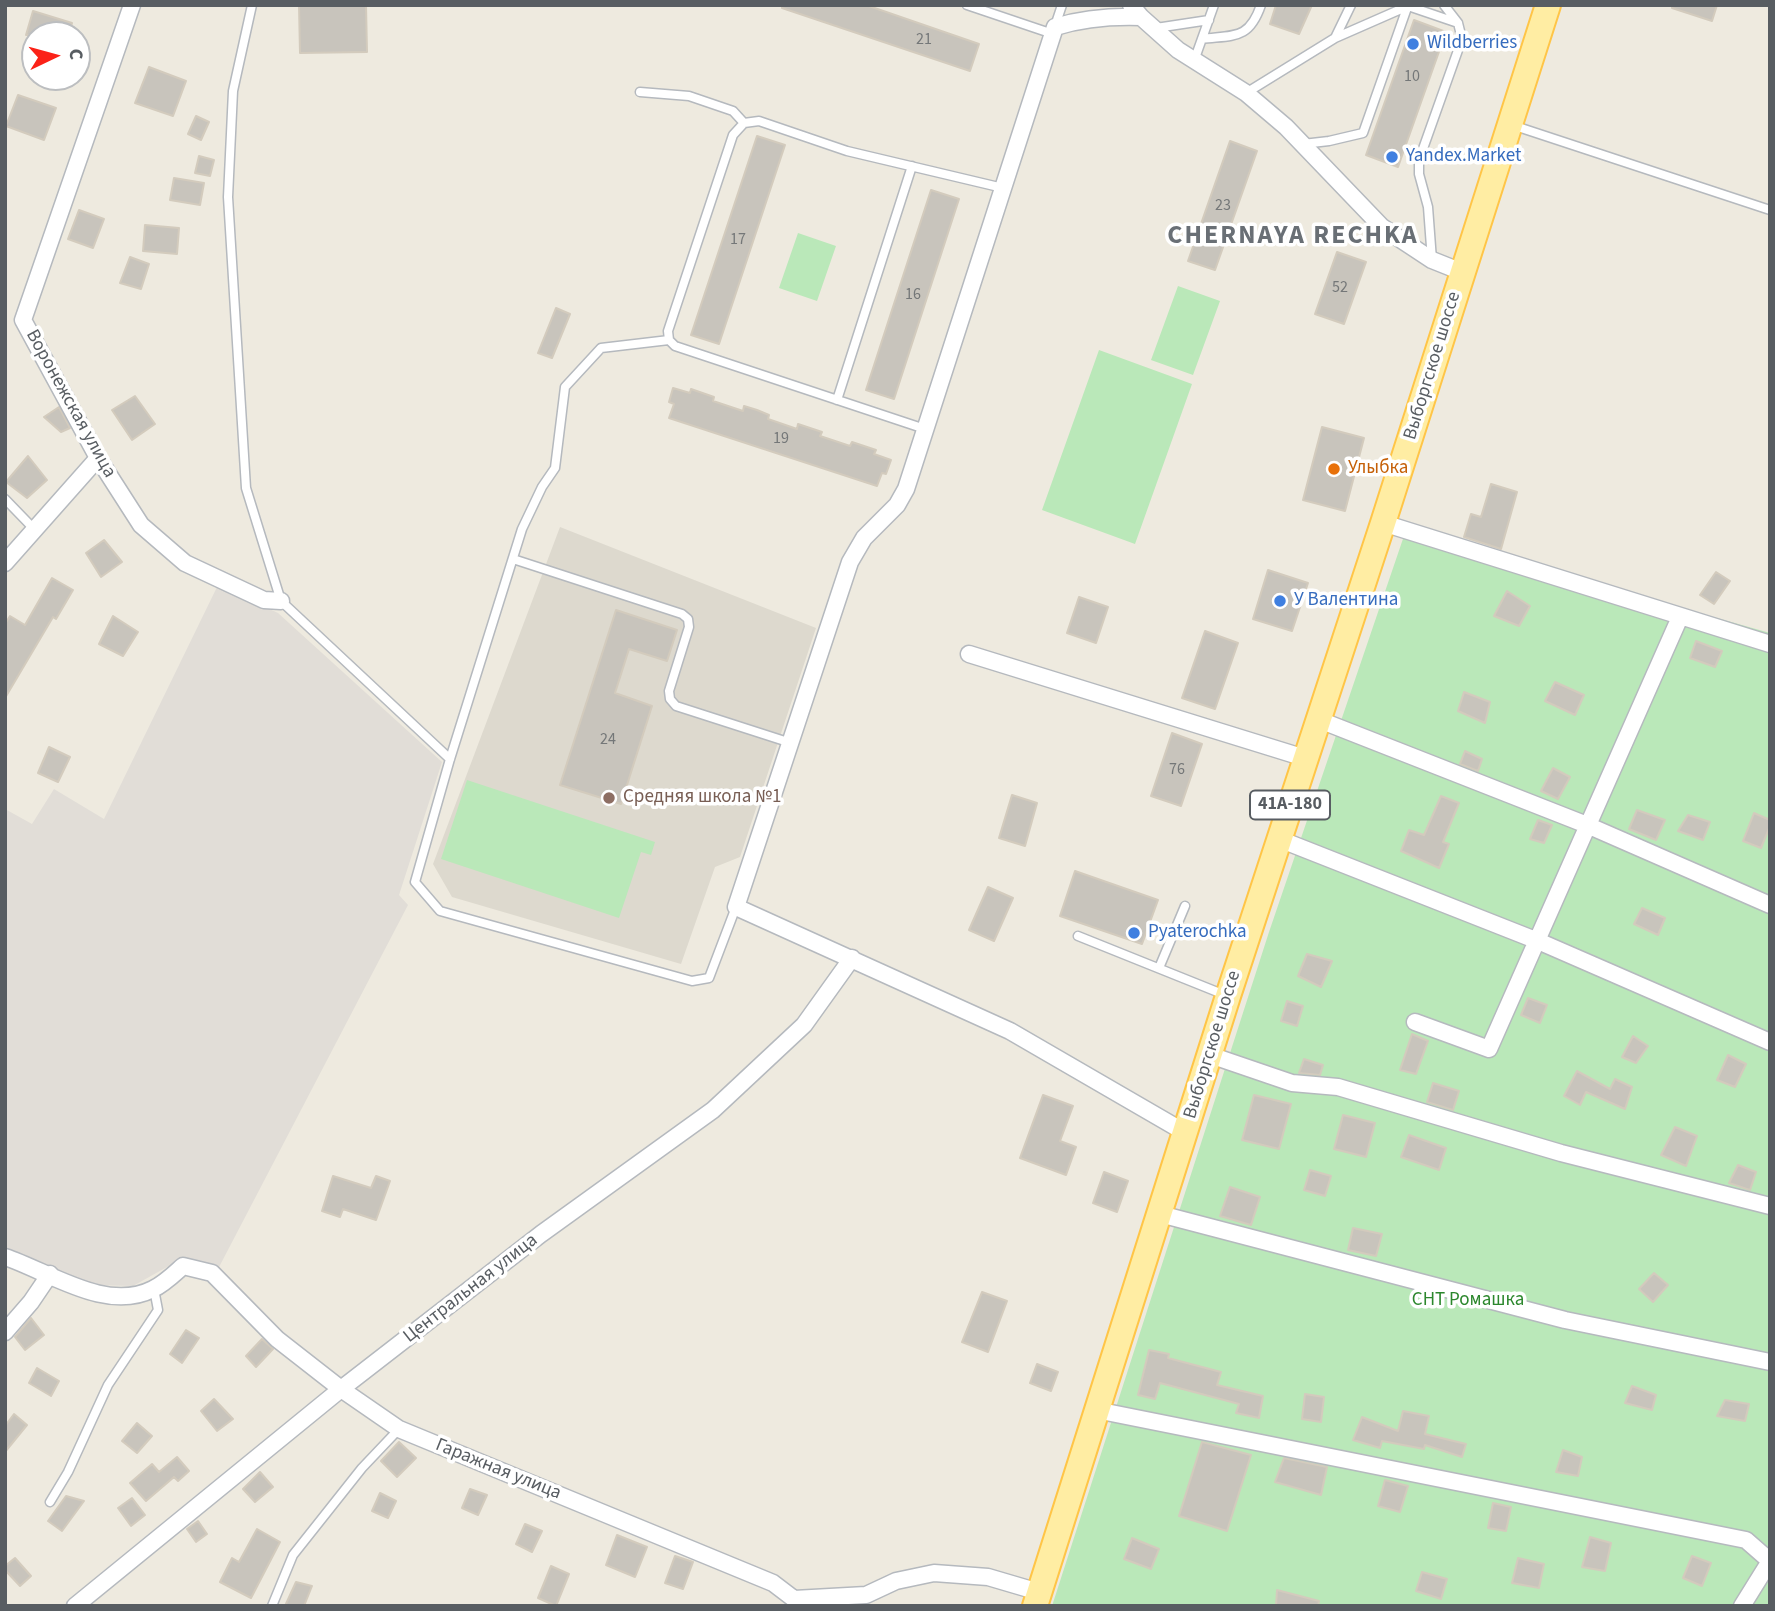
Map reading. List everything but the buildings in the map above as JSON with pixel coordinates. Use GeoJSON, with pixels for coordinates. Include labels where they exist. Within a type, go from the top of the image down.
{"type":"FeatureCollection","features":[{"type":"Feature","properties":{"kind":"main road","name":"Выборгское шоссе"},"geometry":{"type":"LineString","coordinates":[[1037,1599],[1228,996],[1383,523],[1548,5]]}},
{"type":"Feature","properties":{"kind":"street","name":"Воронежская улица"},"geometry":{"type":"LineString","coordinates":[[132,5],[23,320],[99,458],[141,525],[185,563],[264,600],[281,601]]}},
{"type":"Feature","properties":{"kind":"street"},"geometry":{"type":"LineString","coordinates":[[1186,1133],[1010,1031],[736,908],[850,562],[864,538],[897,505],[905,489],[1054,31],[1080,20],[1116,16],[1141,17],[1194,61],[1246,93],[1286,127],[1382,227],[1432,260],[1462,272]]}},
{"type":"Feature","properties":{"kind":"street"},"geometry":{"type":"LineString","coordinates":[[5,563],[99,458]]}},
{"type":"Feature","properties":{"kind":"street"},"geometry":{"type":"LineString","coordinates":[[1383,523],[1770,644]]}},
{"type":"Feature","properties":{"kind":"street"},"geometry":{"type":"LineString","coordinates":[[1415,1023],[1489,1049],[1680,617]]}},
{"type":"Feature","properties":{"kind":"street"},"geometry":{"type":"LineString","coordinates":[[969,654],[1305,758]]}},
{"type":"Feature","properties":{"kind":"street"},"geometry":{"type":"LineString","coordinates":[[1317,719],[1587,825],[1770,905]]}},
{"type":"Feature","properties":{"kind":"street"},"geometry":{"type":"LineString","coordinates":[[1279,839],[1538,941],[1770,1042]]}},
{"type":"Feature","properties":{"kind":"street","name":"Центральная улица"},"geometry":{"type":"LineString","coordinates":[[75,1606],[341,1389],[541,1234],[713,1110],[804,1025],[852,958]]}},
{"type":"Feature","properties":{"kind":"street"},"geometry":{"type":"LineString","coordinates":[[1210,1055],[1292,1083],[1338,1087],[1560,1153],[1770,1206]]}},
{"type":"Feature","properties":{"kind":"street"},"geometry":{"type":"LineString","coordinates":[[1160,1214],[1565,1320],[1770,1362]]}},
{"type":"Feature","properties":{"kind":"street","name":"Гаражная улица"},"geometry":{"type":"LineString","coordinates":[[5,1256],[98,1296],[131,1296],[154,1289],[183,1266],[212,1273],[277,1339],[341,1389],[399,1429],[773,1583],[792,1602],[866,1595],[896,1580],[934,1573],[988,1577],[1037,1599]]}},
{"type":"Feature","properties":{"kind":"street"},"geometry":{"type":"LineString","coordinates":[[5,1332],[31,1302],[50,1274]]}},
{"type":"Feature","properties":{"kind":"street"},"geometry":{"type":"LineString","coordinates":[[1096,1410],[1746,1540],[1770,1561],[1742,1606]]}},
{"type":"Feature","properties":{"kind":"lane"},"geometry":{"type":"LineString","coordinates":[[252,5],[233,90],[228,197],[246,488],[281,601],[450,759]]}},
{"type":"Feature","properties":{"kind":"lane"},"geometry":{"type":"LineString","coordinates":[[967,5],[1054,31],[1062,5]]}},
{"type":"Feature","properties":{"kind":"lane"},"geometry":{"type":"LineString","coordinates":[[1194,61],[1214,5]]}},
{"type":"Feature","properties":{"kind":"lane"},"geometry":{"type":"LineString","coordinates":[[1202,39],[1240,34],[1255,22],[1261,5]]}},
{"type":"Feature","properties":{"kind":"lane"},"geometry":{"type":"LineString","coordinates":[[1335,38],[1351,5]]}},
{"type":"Feature","properties":{"kind":"lane"},"geometry":{"type":"LineString","coordinates":[[1303,144],[1363,133],[1408,5]]}},
{"type":"Feature","properties":{"kind":"lane"},"geometry":{"type":"LineString","coordinates":[[1246,93],[1335,38],[1408,5],[1458,23]]}},
{"type":"Feature","properties":{"kind":"lane"},"geometry":{"type":"LineString","coordinates":[[1432,260],[1428,207],[1419,174],[1419,160],[1462,38],[1458,23],[1444,5]]}},
{"type":"Feature","properties":{"kind":"lane"},"geometry":{"type":"LineString","coordinates":[[1141,17],[1209,20]]}},
{"type":"Feature","properties":{"kind":"lane"},"geometry":{"type":"LineString","coordinates":[[640,92],[689,96],[733,111],[744,123]]}},
{"type":"Feature","properties":{"kind":"lane"},"geometry":{"type":"LineString","coordinates":[[925,429],[675,346],[669,340],[668,331],[733,135],[744,123],[759,121],[847,151],[1003,188]]}},
{"type":"Feature","properties":{"kind":"lane"},"geometry":{"type":"LineString","coordinates":[[1510,124],[1770,210]]}},
{"type":"Feature","properties":{"kind":"lane"},"geometry":{"type":"LineString","coordinates":[[837,400],[912,166]]}},
{"type":"Feature","properties":{"kind":"lane"},"geometry":{"type":"LineString","coordinates":[[669,340],[601,348],[565,387],[555,468],[522,529],[450,759],[415,882],[440,911],[692,981],[709,978],[736,908]]}},
{"type":"Feature","properties":{"kind":"lane"},"geometry":{"type":"LineString","coordinates":[[5,499],[35,530]]}},
{"type":"Feature","properties":{"kind":"lane"},"geometry":{"type":"LineString","coordinates":[[513,559],[682,614],[688,620],[689,627],[668,691],[670,699],[676,706],[791,743]]}},
{"type":"Feature","properties":{"kind":"lane"},"geometry":{"type":"LineString","coordinates":[[1159,968],[1185,906]]}},
{"type":"Feature","properties":{"kind":"lane"},"geometry":{"type":"LineString","coordinates":[[1078,936],[1228,996]]}},
{"type":"Feature","properties":{"kind":"lane"},"geometry":{"type":"LineString","coordinates":[[50,1502],[68,1472],[108,1385],[158,1310],[154,1289]]}},
{"type":"Feature","properties":{"kind":"lane"},"geometry":{"type":"LineString","coordinates":[[272,1606],[293,1555],[362,1468],[399,1429]]}},
{"type":"Feature","properties":{"kind":"shaded area","name":"Средняя школа №1"},"geometry":{"type":"Polygon","coordinates":[[[560,527],[816,628],[740,857],[715,867],[681,964],[452,897],[433,864],[560,527]]]}},
{"type":"Feature","properties":{"kind":"shaded area"},"geometry":{"type":"Polygon","coordinates":[[[218,585],[278,613],[442,762],[399,895],[408,905],[218,1269],[183,1258],[133,1286],[93,1285],[5,1251],[5,809],[32,824],[54,789],[104,819],[218,585]]]}},
{"type":"Feature","properties":{"kind":"green space"},"geometry":{"type":"Polygon","coordinates":[[[798,233],[836,246],[817,301],[779,288],[798,233]]]}},
{"type":"Feature","properties":{"kind":"green space"},"geometry":{"type":"Polygon","coordinates":[[[1178,286],[1220,301],[1193,375],[1151,360],[1178,286]]]}},
{"type":"Feature","properties":{"kind":"green space"},"geometry":{"type":"Polygon","coordinates":[[[1099,350],[1192,384],[1135,544],[1042,510],[1099,350]]]}},
{"type":"Feature","properties":{"kind":"green space","name":"СНТ Ромашка"},"geometry":{"type":"Polygon","coordinates":[[[1406,530],[1770,633],[1770,1606],[1052,1606],[1269,932],[1406,530]]]}},
{"type":"Feature","properties":{"kind":"green space"},"geometry":{"type":"Polygon","coordinates":[[[467,780],[655,842],[651,855],[641,852],[619,918],[441,859],[467,780]]]}},
{"type":"Feature","properties":{"kind":"place","name":"Wildberries"},"geometry":{"type":"Point","coordinates":[1413,44]}},
{"type":"Feature","properties":{"kind":"place","name":"Yandex.Market"},"geometry":{"type":"Point","coordinates":[1392,157]}},
{"type":"Feature","properties":{"kind":"place","name":"Улыбка"},"geometry":{"type":"Point","coordinates":[1334,469]}},
{"type":"Feature","properties":{"kind":"place","name":"У Валентина"},"geometry":{"type":"Point","coordinates":[1280,601]}},
{"type":"Feature","properties":{"kind":"place","name":"Средняя школа №1"},"geometry":{"type":"Point","coordinates":[609,798]}},
{"type":"Feature","properties":{"kind":"place","name":"Pyaterochka"},"geometry":{"type":"Point","coordinates":[1134,933]}},
{"type":"Feature","properties":{"kind":"district","name":"CHERNAYA RECHKA"},"geometry":{"type":"Point","coordinates":[1293,237]}}]}
